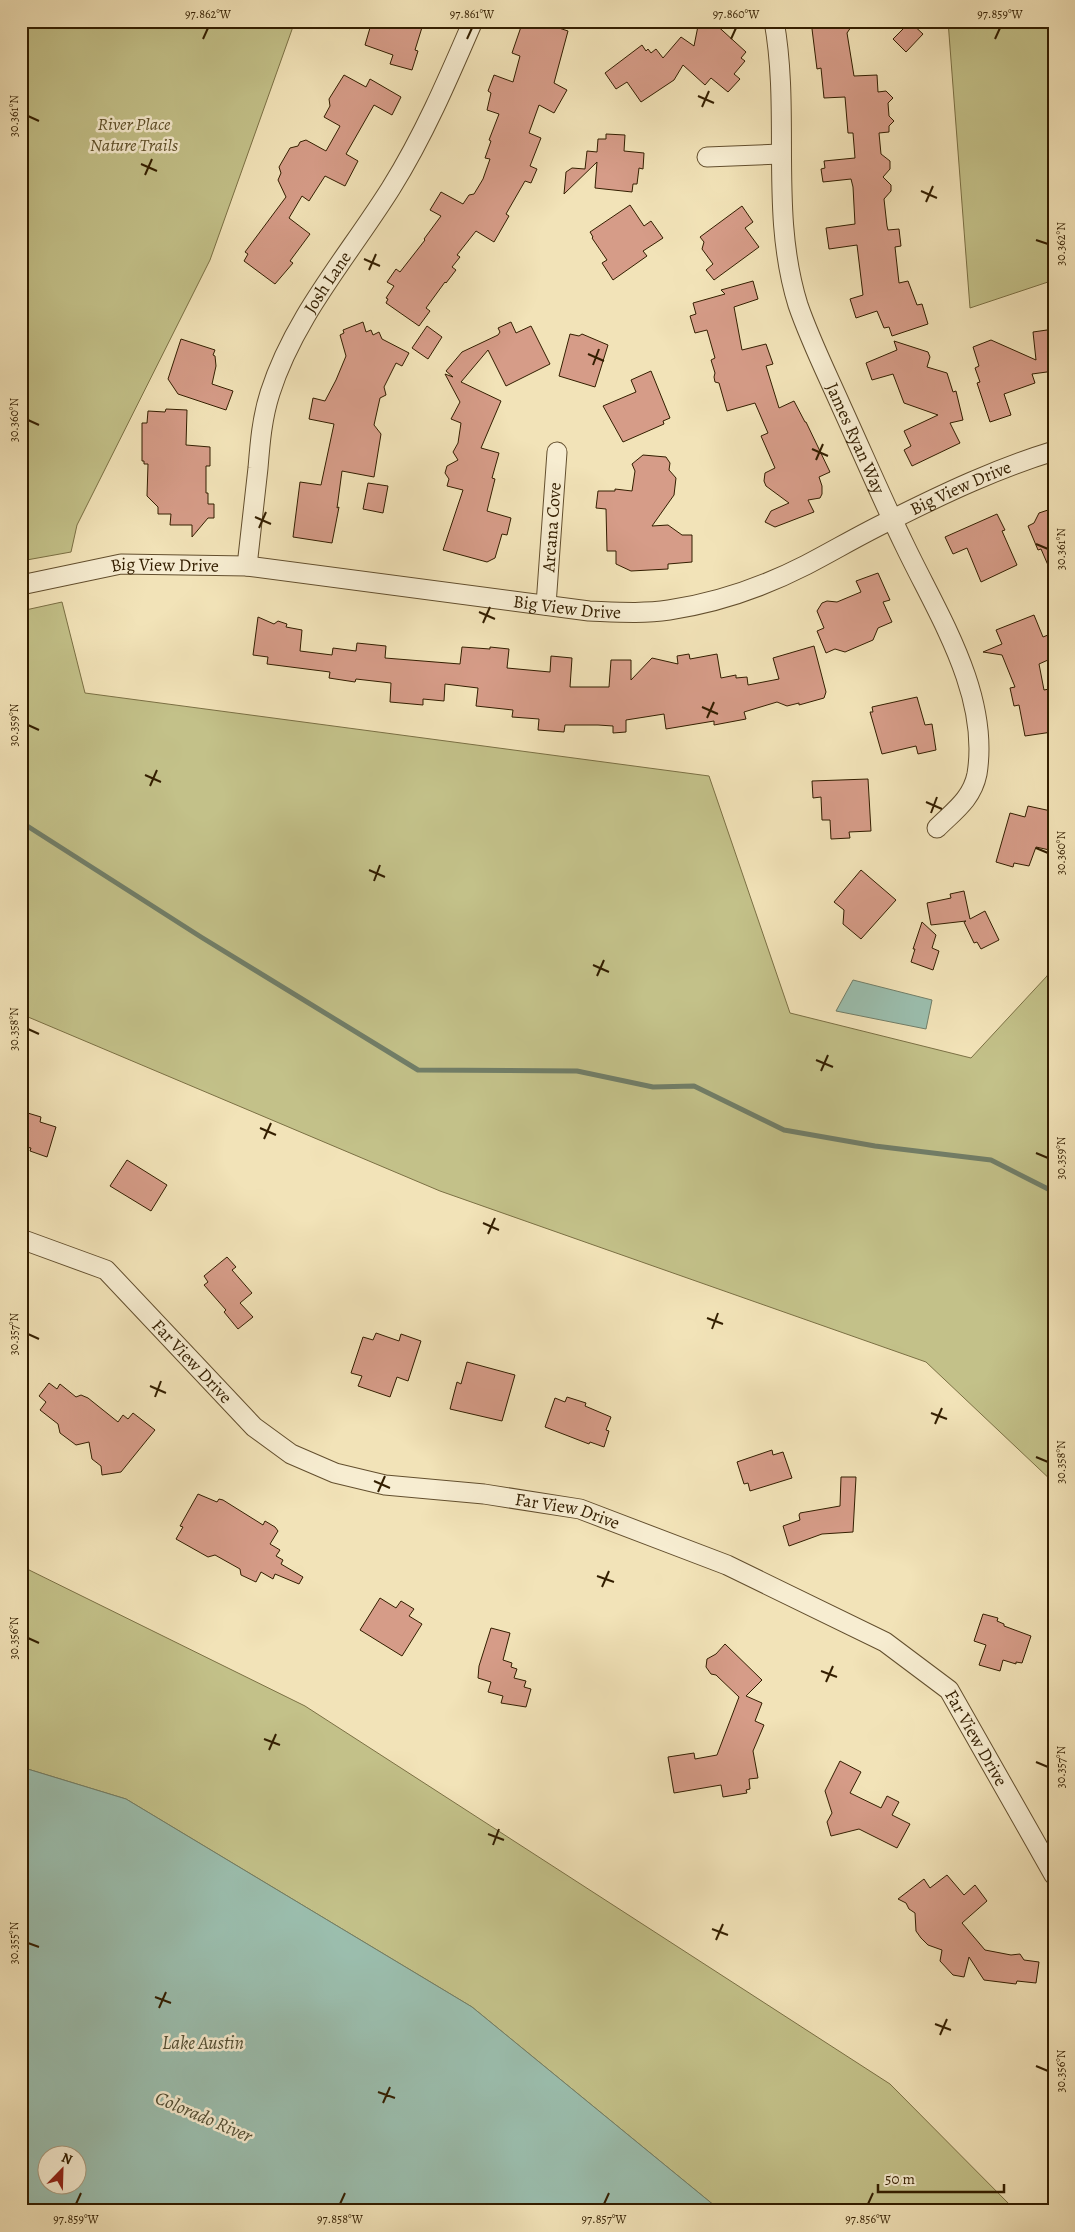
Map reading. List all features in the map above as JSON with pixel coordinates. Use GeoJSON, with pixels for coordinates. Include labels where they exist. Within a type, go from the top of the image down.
{"type":"FeatureCollection","features":[{"type":"Feature","properties":{"kind":"street","name":"Josh Lane"},"geometry":{"type":"LineString","coordinates":[[247,566],[262,423],[283,359],[301,323],[391,188],[414,148],[433,114],[473,21]]}},
{"type":"Feature","properties":{"kind":"street","name":"James Ryan Way"},"geometry":{"type":"LineString","coordinates":[[774,21],[782,75],[780,154],[783,228],[798,304],[812,342],[892,519],[964,669],[975,707],[977,773],[970,794],[937,828]]}},
{"type":"Feature","properties":{"kind":"street"},"geometry":{"type":"LineString","coordinates":[[707,157],[780,154]]}},
{"type":"Feature","properties":{"kind":"street","name":"Big View Drive"},"geometry":{"type":"LineString","coordinates":[[21,586],[121,564],[247,566],[589,611],[628,613],[667,611],[704,604],[768,582],[804,566],[892,519],[1008,466],[1054,451]]}},
{"type":"Feature","properties":{"kind":"street","name":"Arcana Cove"},"geometry":{"type":"LineString","coordinates":[[546,605],[557,452]]}},
{"type":"Feature","properties":{"kind":"street","name":"Far View Drive"},"geometry":{"type":"LineString","coordinates":[[21,1239],[106,1270],[254,1427],[291,1454],[335,1473],[385,1485],[484,1494],[580,1509],[727,1565],[885,1642],[949,1690],[1054,1874]]}},
{"type":"Feature","properties":{"kind":"green space","name":"River Place Nature Trails"},"geometry":{"type":"Polygon","coordinates":[[[21,21],[295,21],[210,260],[77,525],[71,552],[21,561],[21,21]]]}},
{"type":"Feature","properties":{"kind":"green space"},"geometry":{"type":"Polygon","coordinates":[[[948,21],[1054,21],[1054,280],[970,308],[948,21]]]}},
{"type":"Feature","properties":{"kind":"green space"},"geometry":{"type":"Polygon","coordinates":[[[62,602],[85,693],[709,776],[790,1013],[971,1058],[1047,976],[1054,962],[1054,1483],[926,1362],[440,1191],[21,1014],[21,611],[62,602]]]}},
{"type":"Feature","properties":{"kind":"green space"},"geometry":{"type":"Polygon","coordinates":[[[21,1566],[305,1706],[890,2084],[1016,2211],[721,2211],[472,2007],[126,1799],[21,1767],[21,1566]]]}},
{"type":"Feature","properties":{"kind":"water"},"geometry":{"type":"Polygon","coordinates":[[[853,980],[932,1000],[926,1029],[836,1011],[853,980]]]}},
{"type":"Feature","properties":{"kind":"water","name":"Lake Austin"},"geometry":{"type":"Polygon","coordinates":[[[21,1767],[126,1799],[472,2007],[721,2211],[21,2211],[21,1767]]]}},
{"type":"Feature","properties":{"kind":"building"},"geometry":{"type":"Polygon","coordinates":[[[372,21],[424,21],[415,50],[418,51],[412,70],[390,64],[393,55],[365,45],[372,21]]]}},
{"type":"Feature","properties":{"kind":"building"},"geometry":{"type":"Polygon","coordinates":[[[523,21],[538,21],[568,31],[554,83],[567,90],[554,113],[539,105],[529,133],[541,138],[530,166],[537,169],[531,183],[525,181],[506,214],[509,216],[494,242],[476,231],[457,255],[460,257],[452,267],[456,270],[426,308],[430,311],[419,326],[386,303],[388,299],[386,298],[394,286],[387,282],[396,269],[400,272],[441,216],[430,210],[441,192],[463,204],[469,195],[474,194],[483,179],[490,159],[485,158],[491,141],[489,140],[499,114],[487,110],[491,93],[488,91],[494,75],[513,82],[520,56],[512,53],[523,21]]]}},
{"type":"Feature","properties":{"kind":"building"},"geometry":{"type":"Polygon","coordinates":[[[701,21],[712,21],[746,52],[741,58],[745,61],[734,74],[740,79],[728,92],[711,78],[705,85],[683,65],[674,80],[641,102],[627,82],[616,89],[605,73],[642,45],[646,51],[648,49],[651,53],[656,49],[663,58],[681,37],[694,46],[698,26],[701,21]]]}},
{"type":"Feature","properties":{"kind":"building"},"geometry":{"type":"Polygon","coordinates":[[[811,21],[855,21],[847,33],[854,76],[877,75],[878,92],[886,91],[893,98],[888,103],[889,116],[894,121],[889,126],[889,132],[879,133],[881,154],[890,161],[890,169],[883,177],[891,185],[891,191],[884,199],[887,226],[888,230],[899,229],[901,246],[895,247],[899,283],[908,281],[917,305],[922,304],[928,324],[892,336],[889,327],[884,328],[877,311],[856,318],[850,299],[863,295],[857,245],[829,249],[826,228],[855,224],[853,187],[851,179],[823,182],[821,169],[825,168],[824,161],[855,158],[853,133],[848,133],[845,97],[824,98],[821,68],[817,69],[811,21]]]}},
{"type":"Feature","properties":{"kind":"building"},"geometry":{"type":"Polygon","coordinates":[[[910,22],[923,34],[906,52],[893,39],[910,22]]]}},
{"type":"Feature","properties":{"kind":"building"},"geometry":{"type":"Polygon","coordinates":[[[344,75],[366,87],[370,79],[401,97],[392,115],[374,105],[346,154],[358,161],[345,186],[325,176],[309,201],[302,196],[289,218],[310,234],[290,261],[293,263],[275,284],[244,261],[248,254],[245,252],[286,197],[278,180],[281,173],[279,167],[290,148],[298,146],[300,142],[306,140],[326,151],[339,128],[340,126],[324,117],[330,106],[329,99],[344,75]]]}},
{"type":"Feature","properties":{"kind":"building"},"geometry":{"type":"Polygon","coordinates":[[[606,134],[625,135],[624,151],[644,153],[643,169],[639,168],[637,184],[633,184],[632,192],[595,188],[597,162],[564,194],[566,172],[572,168],[585,169],[587,151],[597,152],[598,139],[606,139],[606,134]]]}},
{"type":"Feature","properties":{"kind":"building"},"geometry":{"type":"Polygon","coordinates":[[[630,205],[644,226],[651,221],[663,238],[643,251],[647,256],[613,280],[602,263],[607,260],[590,232],[630,205]]]}},
{"type":"Feature","properties":{"kind":"building"},"geometry":{"type":"Polygon","coordinates":[[[742,206],[753,222],[745,228],[759,247],[714,280],[706,270],[713,264],[702,249],[704,242],[700,237],[742,206]]]}},
{"type":"Feature","properties":{"kind":"building"},"geometry":{"type":"Polygon","coordinates":[[[753,281],[758,299],[734,307],[742,350],[766,344],[773,364],[766,366],[779,408],[794,401],[830,472],[819,477],[822,486],[820,498],[808,500],[814,512],[775,527],[765,522],[771,511],[789,503],[766,486],[764,481],[765,473],[775,468],[761,436],[768,433],[755,403],[727,411],[719,383],[715,382],[715,373],[711,360],[715,358],[707,330],[695,333],[690,316],[696,314],[693,303],[725,294],[721,290],[753,281]]]}},
{"type":"Feature","properties":{"kind":"building"},"geometry":{"type":"Polygon","coordinates":[[[363,322],[366,332],[371,330],[373,335],[379,332],[382,339],[409,353],[402,366],[396,363],[384,387],[386,395],[380,398],[374,425],[381,434],[374,477],[342,471],[337,508],[339,507],[332,543],[293,537],[300,482],[321,485],[334,424],[309,419],[313,398],[325,401],[336,380],[346,356],[340,335],[344,333],[343,330],[363,322]]]}},
{"type":"Feature","properties":{"kind":"building"},"geometry":{"type":"Polygon","coordinates":[[[511,322],[516,333],[531,326],[550,364],[506,386],[488,350],[461,382],[501,401],[481,448],[499,453],[492,478],[495,479],[487,511],[511,518],[507,535],[502,534],[495,558],[487,562],[443,550],[463,490],[447,486],[449,479],[445,473],[447,466],[458,460],[453,452],[458,443],[461,423],[451,419],[460,402],[445,374],[453,377],[446,371],[462,352],[498,335],[500,332],[498,328],[511,322]]]}},
{"type":"Feature","properties":{"kind":"building"},"geometry":{"type":"Polygon","coordinates":[[[427,326],[442,337],[428,359],[412,348],[427,326]]]}},
{"type":"Feature","properties":{"kind":"building"},"geometry":{"type":"Polygon","coordinates":[[[1054,329],[1054,371],[1032,374],[1035,383],[1004,394],[1011,415],[990,422],[977,383],[980,382],[975,368],[979,366],[973,347],[991,340],[1036,360],[1033,332],[1054,329]]]}},
{"type":"Feature","properties":{"kind":"building"},"geometry":{"type":"Polygon","coordinates":[[[570,334],[579,336],[582,334],[608,345],[595,387],[559,376],[570,334]]]}},
{"type":"Feature","properties":{"kind":"building"},"geometry":{"type":"Polygon","coordinates":[[[181,339],[215,350],[213,355],[215,356],[216,366],[212,384],[233,391],[226,410],[178,394],[168,379],[181,339]]]}},
{"type":"Feature","properties":{"kind":"building"},"geometry":{"type":"Polygon","coordinates":[[[894,341],[928,352],[930,357],[927,367],[947,373],[953,392],[956,391],[963,420],[950,423],[960,443],[912,466],[904,450],[911,446],[904,431],[938,415],[904,403],[893,374],[872,380],[866,363],[897,350],[894,341]]]}},
{"type":"Feature","properties":{"kind":"building"},"geometry":{"type":"Polygon","coordinates":[[[651,371],[670,418],[663,421],[664,424],[623,442],[603,406],[636,392],[631,380],[651,371]]]}},
{"type":"Feature","properties":{"kind":"building"},"geometry":{"type":"Polygon","coordinates":[[[166,409],[187,410],[186,445],[210,447],[210,466],[206,466],[206,493],[208,493],[208,504],[214,504],[214,518],[208,518],[192,537],[192,525],[170,525],[171,514],[158,514],[158,507],[147,496],[148,464],[144,464],[144,461],[142,461],[142,423],[147,423],[148,411],[165,412],[166,409]]]}},
{"type":"Feature","properties":{"kind":"building"},"geometry":{"type":"Polygon","coordinates":[[[643,455],[666,457],[670,463],[669,470],[676,478],[674,495],[652,526],[668,525],[682,535],[692,535],[692,562],[668,564],[668,569],[631,571],[616,564],[616,551],[607,551],[606,509],[596,508],[598,491],[615,491],[615,489],[632,491],[635,471],[632,464],[643,455]]]}},
{"type":"Feature","properties":{"kind":"building"},"geometry":{"type":"Polygon","coordinates":[[[368,483],[388,486],[383,513],[363,509],[368,483]]]}},
{"type":"Feature","properties":{"kind":"building"},"geometry":{"type":"Polygon","coordinates":[[[1054,509],[1054,579],[1041,549],[1038,550],[1028,526],[1034,523],[1039,513],[1054,509]]]}},
{"type":"Feature","properties":{"kind":"building"},"geometry":{"type":"Polygon","coordinates":[[[997,514],[1005,530],[1002,531],[1017,565],[981,582],[967,548],[953,554],[945,537],[997,514]]]}},
{"type":"Feature","properties":{"kind":"building"},"geometry":{"type":"Polygon","coordinates":[[[878,573],[890,600],[883,602],[892,622],[878,628],[873,640],[845,652],[835,649],[826,653],[817,631],[824,628],[817,611],[822,603],[827,601],[837,602],[861,592],[856,581],[878,573]]]}},
{"type":"Feature","properties":{"kind":"building"},"geometry":{"type":"Polygon","coordinates":[[[1034,615],[1043,637],[1048,635],[1054,650],[1048,660],[1039,664],[1044,690],[1054,688],[1054,730],[1052,732],[1025,736],[1019,705],[1014,706],[1010,688],[1015,687],[1002,655],[983,652],[1002,644],[996,630],[1034,615]]]}},
{"type":"Feature","properties":{"kind":"building"},"geometry":{"type":"Polygon","coordinates":[[[258,617],[274,624],[278,621],[287,624],[286,627],[302,630],[300,651],[332,655],[333,648],[356,651],[357,643],[386,646],[385,658],[460,664],[462,647],[490,649],[490,647],[509,649],[507,668],[550,672],[551,656],[572,658],[570,687],[609,687],[611,660],[631,660],[631,680],[652,658],[678,664],[677,656],[689,654],[690,659],[717,654],[721,678],[736,675],[736,678],[747,677],[748,685],[779,679],[773,658],[814,646],[826,692],[824,698],[799,705],[799,703],[787,706],[777,702],[744,712],[746,719],[714,725],[714,721],[666,729],[664,714],[626,720],[626,732],[613,733],[613,726],[598,725],[565,725],[564,732],[538,730],[539,719],[512,717],[513,710],[476,706],[478,688],[445,684],[444,701],[423,699],[423,705],[390,702],[391,683],[356,679],[355,682],[329,678],[330,672],[267,664],[268,657],[253,655],[258,617]]]}},
{"type":"Feature","properties":{"kind":"building"},"geometry":{"type":"Polygon","coordinates":[[[917,697],[925,725],[932,724],[936,750],[918,754],[916,746],[882,754],[870,712],[873,712],[872,707],[917,697]]]}},
{"type":"Feature","properties":{"kind":"building"},"geometry":{"type":"Polygon","coordinates":[[[868,779],[871,831],[849,832],[850,838],[831,839],[830,820],[822,820],[821,797],[813,798],[812,781],[868,779]]]}},
{"type":"Feature","properties":{"kind":"building"},"geometry":{"type":"Polygon","coordinates":[[[1028,806],[1051,811],[1050,814],[1054,815],[1054,851],[1036,847],[1029,866],[1014,863],[1013,867],[996,862],[1010,813],[1025,817],[1028,806]]]}},
{"type":"Feature","properties":{"kind":"building"},"geometry":{"type":"Polygon","coordinates":[[[861,870],[896,900],[861,939],[843,924],[844,910],[834,902],[861,870]]]}},
{"type":"Feature","properties":{"kind":"building"},"geometry":{"type":"Polygon","coordinates":[[[964,891],[970,919],[985,911],[999,940],[981,949],[977,942],[974,943],[964,922],[966,921],[931,925],[927,903],[951,898],[950,894],[964,891]]]}},
{"type":"Feature","properties":{"kind":"building"},"geometry":{"type":"Polygon","coordinates":[[[922,922],[936,935],[932,948],[939,951],[933,970],[911,962],[915,949],[913,949],[922,922]]]}},
{"type":"Feature","properties":{"kind":"building"},"geometry":{"type":"Polygon","coordinates":[[[21,1111],[41,1117],[40,1122],[56,1127],[47,1157],[30,1151],[31,1148],[21,1146],[21,1111]]]}},
{"type":"Feature","properties":{"kind":"building"},"geometry":{"type":"Polygon","coordinates":[[[127,1160],[167,1185],[151,1211],[110,1186],[127,1160]]]}},
{"type":"Feature","properties":{"kind":"building"},"geometry":{"type":"Polygon","coordinates":[[[227,1257],[236,1267],[232,1270],[252,1293],[240,1303],[253,1317],[238,1329],[224,1312],[226,1310],[204,1285],[208,1282],[204,1276],[227,1257]]]}},
{"type":"Feature","properties":{"kind":"building"},"geometry":{"type":"Polygon","coordinates":[[[376,1333],[399,1341],[401,1334],[421,1341],[408,1381],[397,1377],[390,1397],[358,1386],[362,1376],[351,1373],[363,1337],[373,1340],[376,1333]]]}},
{"type":"Feature","properties":{"kind":"building"},"geometry":{"type":"Polygon","coordinates":[[[467,1362],[515,1375],[502,1421],[450,1409],[457,1382],[461,1384],[467,1362]]]}},
{"type":"Feature","properties":{"kind":"building"},"geometry":{"type":"Polygon","coordinates":[[[49,1383],[57,1389],[60,1384],[76,1397],[81,1395],[88,1398],[118,1422],[123,1415],[128,1419],[133,1413],[155,1430],[121,1472],[102,1475],[101,1466],[92,1459],[89,1442],[76,1445],[60,1433],[58,1424],[40,1410],[46,1402],[39,1396],[49,1383]]]}},
{"type":"Feature","properties":{"kind":"building"},"geometry":{"type":"Polygon","coordinates":[[[567,1397],[586,1403],[585,1406],[611,1417],[606,1430],[609,1431],[604,1447],[590,1442],[589,1444],[545,1427],[555,1398],[565,1402],[567,1397]]]}},
{"type":"Feature","properties":{"kind":"building"},"geometry":{"type":"Polygon","coordinates":[[[772,1450],[773,1455],[783,1452],[792,1478],[750,1491],[748,1483],[744,1484],[737,1462],[772,1450]]]}},
{"type":"Feature","properties":{"kind":"building"},"geometry":{"type":"Polygon","coordinates":[[[841,1477],[856,1477],[853,1532],[822,1534],[789,1546],[783,1526],[800,1520],[800,1513],[840,1506],[841,1477]]]}},
{"type":"Feature","properties":{"kind":"building"},"geometry":{"type":"Polygon","coordinates":[[[198,1494],[217,1502],[219,1499],[223,1500],[263,1525],[265,1521],[275,1527],[278,1531],[270,1544],[280,1550],[276,1556],[283,1560],[281,1564],[303,1577],[299,1584],[275,1574],[273,1579],[261,1572],[256,1582],[241,1575],[240,1569],[215,1555],[208,1557],[176,1539],[183,1527],[180,1526],[198,1494]]]}},
{"type":"Feature","properties":{"kind":"building"},"geometry":{"type":"Polygon","coordinates":[[[380,1598],[396,1608],[401,1601],[414,1609],[409,1616],[422,1624],[402,1656],[360,1630],[380,1598]]]}},
{"type":"Feature","properties":{"kind":"building"},"geometry":{"type":"Polygon","coordinates":[[[983,1614],[998,1618],[997,1621],[1004,1624],[1004,1626],[1031,1636],[1022,1663],[1016,1662],[1016,1664],[1003,1660],[1000,1671],[979,1665],[986,1645],[974,1641],[983,1614]]]}},
{"type":"Feature","properties":{"kind":"building"},"geometry":{"type":"Polygon","coordinates":[[[491,1628],[510,1633],[503,1660],[512,1663],[511,1667],[517,1669],[514,1678],[526,1681],[524,1687],[531,1689],[526,1707],[501,1703],[503,1696],[488,1692],[491,1682],[478,1678],[479,1666],[491,1628]]]}},
{"type":"Feature","properties":{"kind":"building"},"geometry":{"type":"Polygon","coordinates":[[[725,1644],[762,1680],[746,1696],[762,1703],[755,1721],[764,1725],[753,1751],[758,1778],[749,1779],[750,1789],[746,1790],[747,1793],[723,1797],[721,1785],[674,1793],[668,1757],[694,1753],[695,1759],[717,1755],[739,1697],[716,1675],[711,1674],[706,1667],[707,1659],[716,1654],[725,1644]]]}},
{"type":"Feature","properties":{"kind":"building"},"geometry":{"type":"Polygon","coordinates":[[[840,1761],[861,1772],[850,1793],[881,1808],[887,1796],[899,1802],[892,1815],[910,1824],[897,1848],[859,1829],[831,1836],[827,1822],[832,1813],[825,1791],[840,1761]]]}},
{"type":"Feature","properties":{"kind":"building"},"geometry":{"type":"Polygon","coordinates":[[[947,1875],[964,1895],[975,1885],[987,1901],[962,1923],[985,1950],[1011,1955],[1020,1954],[1024,1960],[1039,1962],[1036,1983],[1017,1981],[1016,1984],[984,1980],[969,1957],[964,1977],[953,1975],[940,1961],[942,1950],[928,1945],[921,1938],[916,1931],[915,1913],[909,1909],[906,1903],[898,1899],[924,1879],[930,1888],[947,1875]]]}},
{"type":"Feature","properties":{"kind":"waterway"},"geometry":{"type":"LineString","coordinates":[[21,822],[201,937],[418,1070],[577,1071],[653,1087],[694,1086],[784,1130],[875,1146],[991,1160],[1054,1192]]}},
{"type":"Feature","properties":{"kind":"water label","name":"Colorado River"},"geometry":{"type":"Point","coordinates":[204,2116]}}]}
